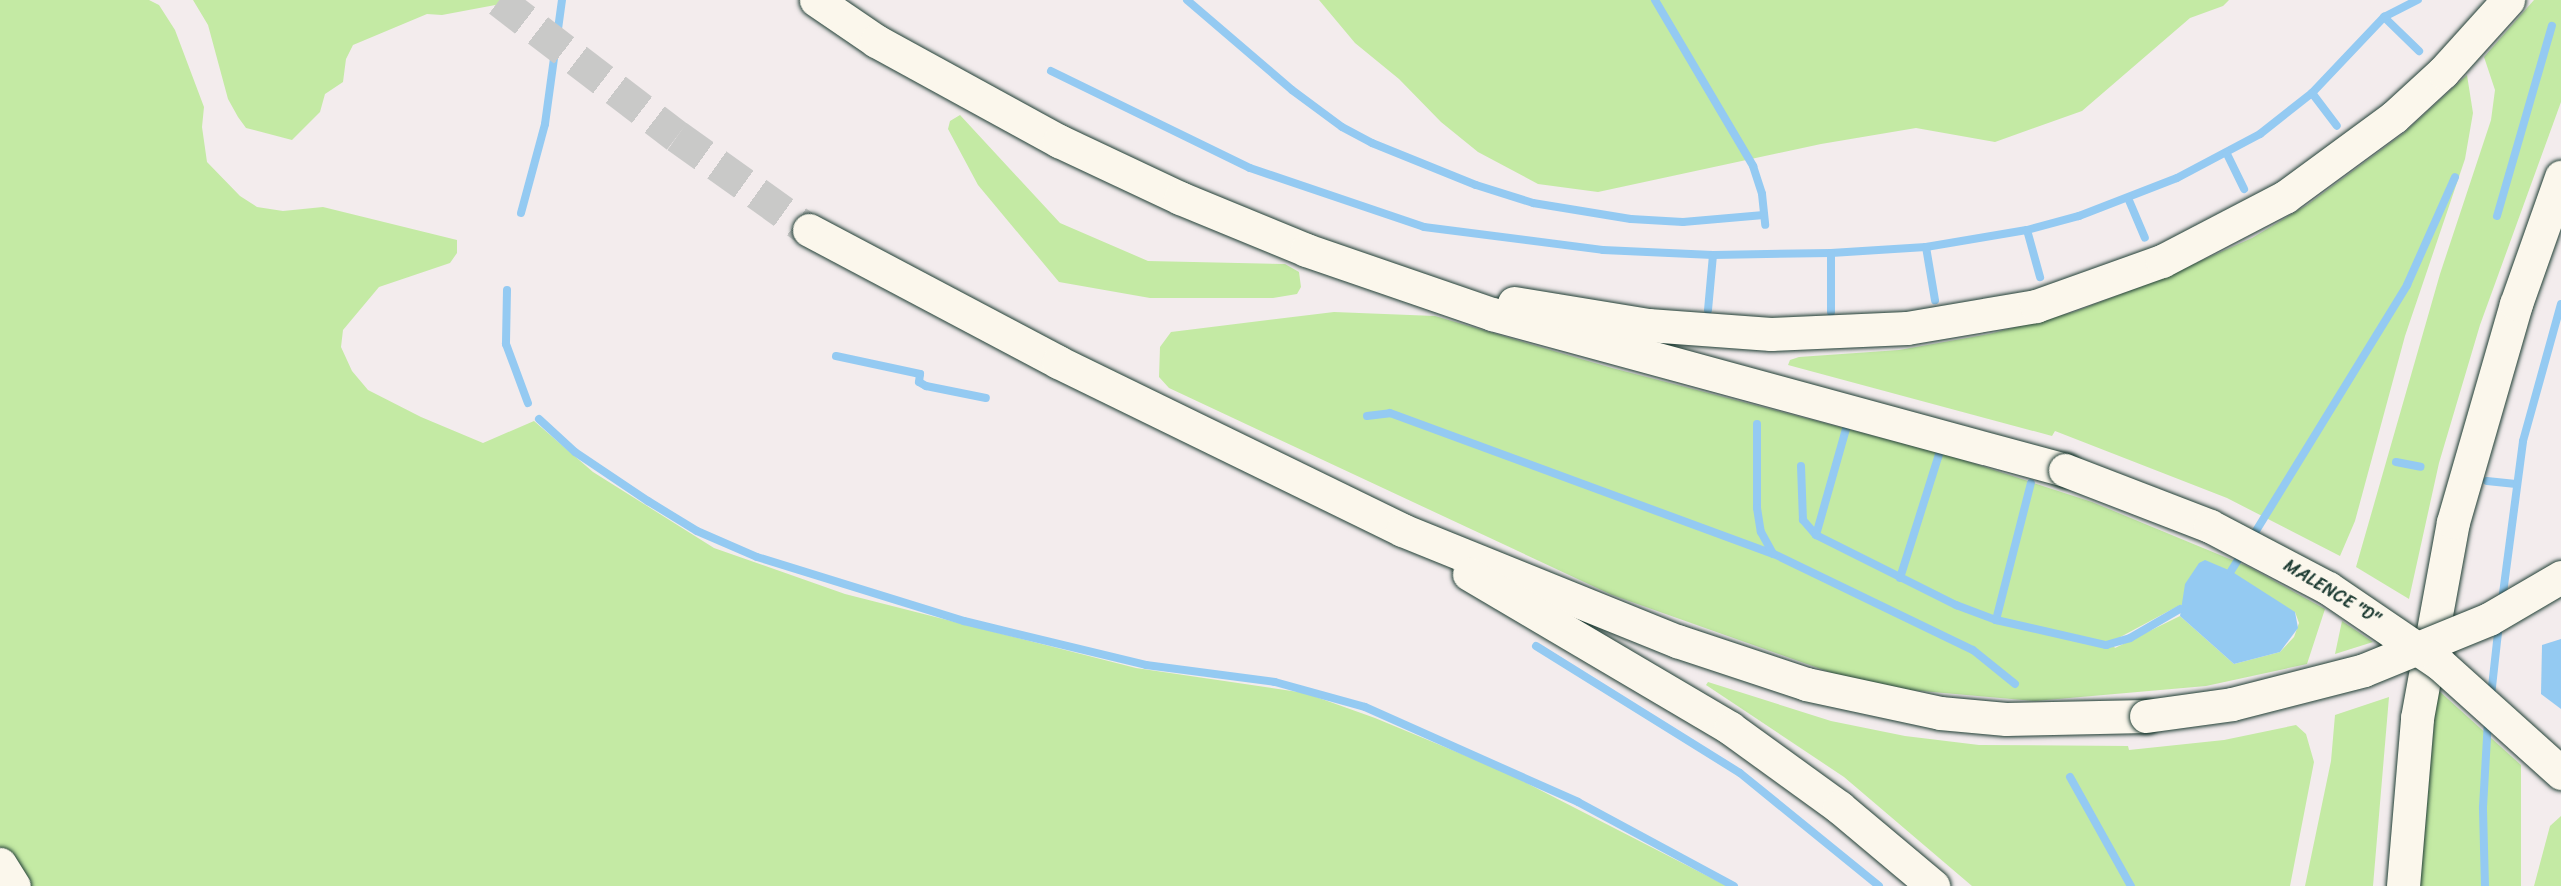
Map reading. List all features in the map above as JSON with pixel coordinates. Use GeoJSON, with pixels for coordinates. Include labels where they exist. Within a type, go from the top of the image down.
{"type":"FeatureCollection","features":[{"type":"Feature","properties":{"kind":"main road"},"geometry":{"type":"LineString","coordinates":[[816,0],[918,65],[1117,170],[1306,250],[1458,302],[1550,307],[1648,325],[1771,334],[1907,328],[2036,306],[2162,261],[2285,197],[2394,117],[2443,72],[2508,0]]}},
{"type":"Feature","properties":{"kind":"main road"},"geometry":{"type":"LineString","coordinates":[[2403,886],[2417,718],[2453,522],[2502,348],[2561,177]]}},
{"type":"Feature","properties":{"kind":"main road"},"geometry":{"type":"LineString","coordinates":[[809,230],[1058,362],[1402,530],[1677,641],[1806,684],[1940,713],[2006,719],[2146,716],[2232,704],[2364,670],[2488,619],[2561,577]]}},
{"type":"Feature","properties":{"kind":"main road","name":"MALENCE \"D\""},"geometry":{"type":"LineString","coordinates":[[1458,302],[2065,470],[2210,526],[2328,588],[2440,663],[2561,773]]}},
{"type":"Feature","properties":{"kind":"main road"},"geometry":{"type":"LineString","coordinates":[[1402,530],[1557,626],[1674,692],[1776,759],[1934,886]]}},
{"type":"Feature","properties":{"kind":"main road"},"geometry":{"type":"LineString","coordinates":[[0,864],[15,886]]}},
{"type":"Feature","properties":{"kind":"green space"},"geometry":{"type":"Polygon","coordinates":[[[0,0],[149,0],[159,5],[175,30],[204,107],[202,127],[207,162],[240,196],[257,207],[283,211],[323,207],[457,240],[457,253],[450,263],[379,287],[343,330],[341,347],[352,371],[368,390],[421,417],[483,443],[534,421],[593,472],[714,548],[845,594],[1136,668],[1305,693],[1375,718],[1505,772],[1727,886],[29,886],[19,863],[0,847],[0,0]]]}},
{"type":"Feature","properties":{"kind":"green space"},"geometry":{"type":"Polygon","coordinates":[[[193,0],[522,0],[442,15],[427,14],[353,45],[346,59],[343,82],[325,94],[320,112],[292,140],[246,128],[238,117],[228,99],[208,25],[193,0]]]}},
{"type":"Feature","properties":{"kind":"green space"},"geometry":{"type":"Polygon","coordinates":[[[1319,0],[2229,0],[2223,6],[2190,18],[2082,111],[1995,142],[1916,128],[1821,144],[1598,192],[1538,184],[1478,152],[1441,122],[1399,79],[1355,43],[1319,0]]]}},
{"type":"Feature","properties":{"kind":"green space"},"geometry":{"type":"Polygon","coordinates":[[[2534,0],[2561,0],[2561,102],[2480,325],[2439,463],[2409,599],[2356,567],[2440,274],[2491,120],[2495,90],[2484,57],[2534,0]]]}},
{"type":"Feature","properties":{"kind":"green space"},"geometry":{"type":"Polygon","coordinates":[[[2467,75],[2473,113],[2465,159],[2405,336],[2355,521],[2340,556],[2227,498],[2055,431],[2052,436],[1788,365],[1790,360],[1799,357],[1899,350],[1989,334],[2074,312],[2158,280],[2252,238],[2307,205],[2404,133],[2467,75]]]}},
{"type":"Feature","properties":{"kind":"green space"},"geometry":{"type":"Polygon","coordinates":[[[960,115],[1060,223],[1148,261],[1285,264],[1299,272],[1301,287],[1297,294],[1273,298],[1150,298],[1059,282],[978,185],[948,129],[950,121],[960,115]]]}},
{"type":"Feature","properties":{"kind":"green space"},"geometry":{"type":"Polygon","coordinates":[[[1334,312],[1435,316],[1612,368],[1951,456],[2092,502],[2249,567],[2325,609],[2307,664],[2206,686],[2035,701],[1910,690],[1835,674],[1612,595],[1169,388],[1159,377],[1160,347],[1171,332],[1334,312]],[[2180,605],[2111,642],[2115,648],[2180,616],[2234,664],[2280,652],[2294,637],[2299,623],[2295,612],[2180,605]]]}},
{"type":"Feature","properties":{"kind":"green space"},"geometry":{"type":"Polygon","coordinates":[[[2342,621],[2373,642],[2335,654],[2342,621]]]}},
{"type":"Feature","properties":{"kind":"green space"},"geometry":{"type":"Polygon","coordinates":[[[1708,682],[1831,721],[1905,736],[1979,745],[2128,746],[2129,750],[2224,740],[2296,725],[2306,734],[2314,762],[2290,886],[1972,886],[1844,777],[1706,685],[1708,682]]]}},
{"type":"Feature","properties":{"kind":"green space"},"geometry":{"type":"Polygon","coordinates":[[[2437,689],[2521,765],[2521,886],[2420,886],[2437,689]]]}},
{"type":"Feature","properties":{"kind":"green space"},"geometry":{"type":"Polygon","coordinates":[[[2389,697],[2373,886],[2305,886],[2331,761],[2335,715],[2389,697]]]}},
{"type":"Feature","properties":{"kind":"green space"},"geometry":{"type":"Polygon","coordinates":[[[2561,816],[2561,886],[2534,886],[2550,826],[2561,816]]]}},
{"type":"Feature","properties":{"kind":"water"},"geometry":{"type":"Polygon","coordinates":[[[2205,560],[2231,571],[2295,612],[2298,628],[2280,652],[2234,664],[2180,616],[2185,584],[2199,563],[2205,560]]]}},
{"type":"Feature","properties":{"kind":"water"},"geometry":{"type":"Polygon","coordinates":[[[2561,639],[2561,709],[2541,694],[2542,645],[2561,639]]]}},
{"type":"Feature","properties":{"kind":"waterway"},"geometry":{"type":"LineString","coordinates":[[521,213],[545,124],[562,0]]}},
{"type":"Feature","properties":{"kind":"waterway"},"geometry":{"type":"LineString","coordinates":[[1187,0],[1292,90],[1342,127],[1372,143],[1476,185],[1533,203],[1631,219],[1683,222],[1764,215]]}},
{"type":"Feature","properties":{"kind":"waterway"},"geometry":{"type":"LineString","coordinates":[[1655,0],[1753,166],[1762,194],[1765,225]]}},
{"type":"Feature","properties":{"kind":"waterway"},"geometry":{"type":"LineString","coordinates":[[1051,71],[1250,168],[1424,227],[1603,250],[1713,255],[1831,253],[1926,247],[2027,230],[2079,216],[2177,178],[2260,134],[2312,93],[2384,17],[2418,0]]}},
{"type":"Feature","properties":{"kind":"waterway"},"geometry":{"type":"LineString","coordinates":[[2384,17],[2419,51]]}},
{"type":"Feature","properties":{"kind":"waterway"},"geometry":{"type":"LineString","coordinates":[[2497,216],[2552,26]]}},
{"type":"Feature","properties":{"kind":"waterway"},"geometry":{"type":"LineString","coordinates":[[2312,93],[2337,126]]}},
{"type":"Feature","properties":{"kind":"waterway"},"geometry":{"type":"LineString","coordinates":[[2227,154],[2244,189]]}},
{"type":"Feature","properties":{"kind":"waterway"},"geometry":{"type":"LineString","coordinates":[[2251,539],[2407,285],[2455,177]]}},
{"type":"Feature","properties":{"kind":"waterway"},"geometry":{"type":"LineString","coordinates":[[2128,198],[2145,238]]}},
{"type":"Feature","properties":{"kind":"waterway"},"geometry":{"type":"LineString","coordinates":[[2027,230],[2040,277]]}},
{"type":"Feature","properties":{"kind":"waterway"},"geometry":{"type":"LineString","coordinates":[[1926,247],[1935,300]]}},
{"type":"Feature","properties":{"kind":"waterway"},"geometry":{"type":"LineString","coordinates":[[1831,253],[1831,312]]}},
{"type":"Feature","properties":{"kind":"waterway"},"geometry":{"type":"LineString","coordinates":[[1708,310],[1713,255]]}},
{"type":"Feature","properties":{"kind":"waterway"},"geometry":{"type":"LineString","coordinates":[[507,290],[506,344],[528,403]]}},
{"type":"Feature","properties":{"kind":"waterway"},"geometry":{"type":"LineString","coordinates":[[2502,601],[2523,441],[2561,304]]}},
{"type":"Feature","properties":{"kind":"waterway"},"geometry":{"type":"LineString","coordinates":[[836,356],[920,374],[919,382],[926,386],[986,398]]}},
{"type":"Feature","properties":{"kind":"waterway"},"geometry":{"type":"LineString","coordinates":[[1367,416],[1390,413],[1774,554],[1973,650],[2015,684]]}},
{"type":"Feature","properties":{"kind":"waterway"},"geometry":{"type":"LineString","coordinates":[[539,419],[575,452],[648,501],[697,531],[757,557],[964,621],[1146,665],[1275,682],[1365,707],[1578,802],[1734,886]]}},
{"type":"Feature","properties":{"kind":"waterway"},"geometry":{"type":"LineString","coordinates":[[1757,424],[1757,508],[1761,532],[1773,554]]}},
{"type":"Feature","properties":{"kind":"waterway"},"geometry":{"type":"LineString","coordinates":[[1816,535],[1846,429]]}},
{"type":"Feature","properties":{"kind":"waterway"},"geometry":{"type":"LineString","coordinates":[[1900,578],[1939,454]]}},
{"type":"Feature","properties":{"kind":"waterway"},"geometry":{"type":"LineString","coordinates":[[2396,462],[2421,467]]}},
{"type":"Feature","properties":{"kind":"waterway"},"geometry":{"type":"LineString","coordinates":[[1801,466],[1803,520],[1816,535],[1956,605],[1996,620],[2106,645],[2130,638],[2180,609]]}},
{"type":"Feature","properties":{"kind":"waterway"},"geometry":{"type":"LineString","coordinates":[[2487,481],[2516,484]]}},
{"type":"Feature","properties":{"kind":"waterway"},"geometry":{"type":"LineString","coordinates":[[1996,620],[2031,483]]}},
{"type":"Feature","properties":{"kind":"waterway"},"geometry":{"type":"LineString","coordinates":[[2231,571],[2243,552]]}},
{"type":"Feature","properties":{"kind":"waterway"},"geometry":{"type":"LineString","coordinates":[[2491,696],[2499,624]]}},
{"type":"Feature","properties":{"kind":"waterway"},"geometry":{"type":"LineString","coordinates":[[1536,646],[1740,773],[1879,886]]}},
{"type":"Feature","properties":{"kind":"waterway"},"geometry":{"type":"LineString","coordinates":[[2485,886],[2483,807],[2488,720]]}},
{"type":"Feature","properties":{"kind":"waterway"},"geometry":{"type":"LineString","coordinates":[[2070,777],[2131,886]]}},
{"type":"Feature","properties":{"kind":"tunnel"},"geometry":{"type":"LineString","coordinates":[[499,0],[677,136],[809,230]]}}]}
